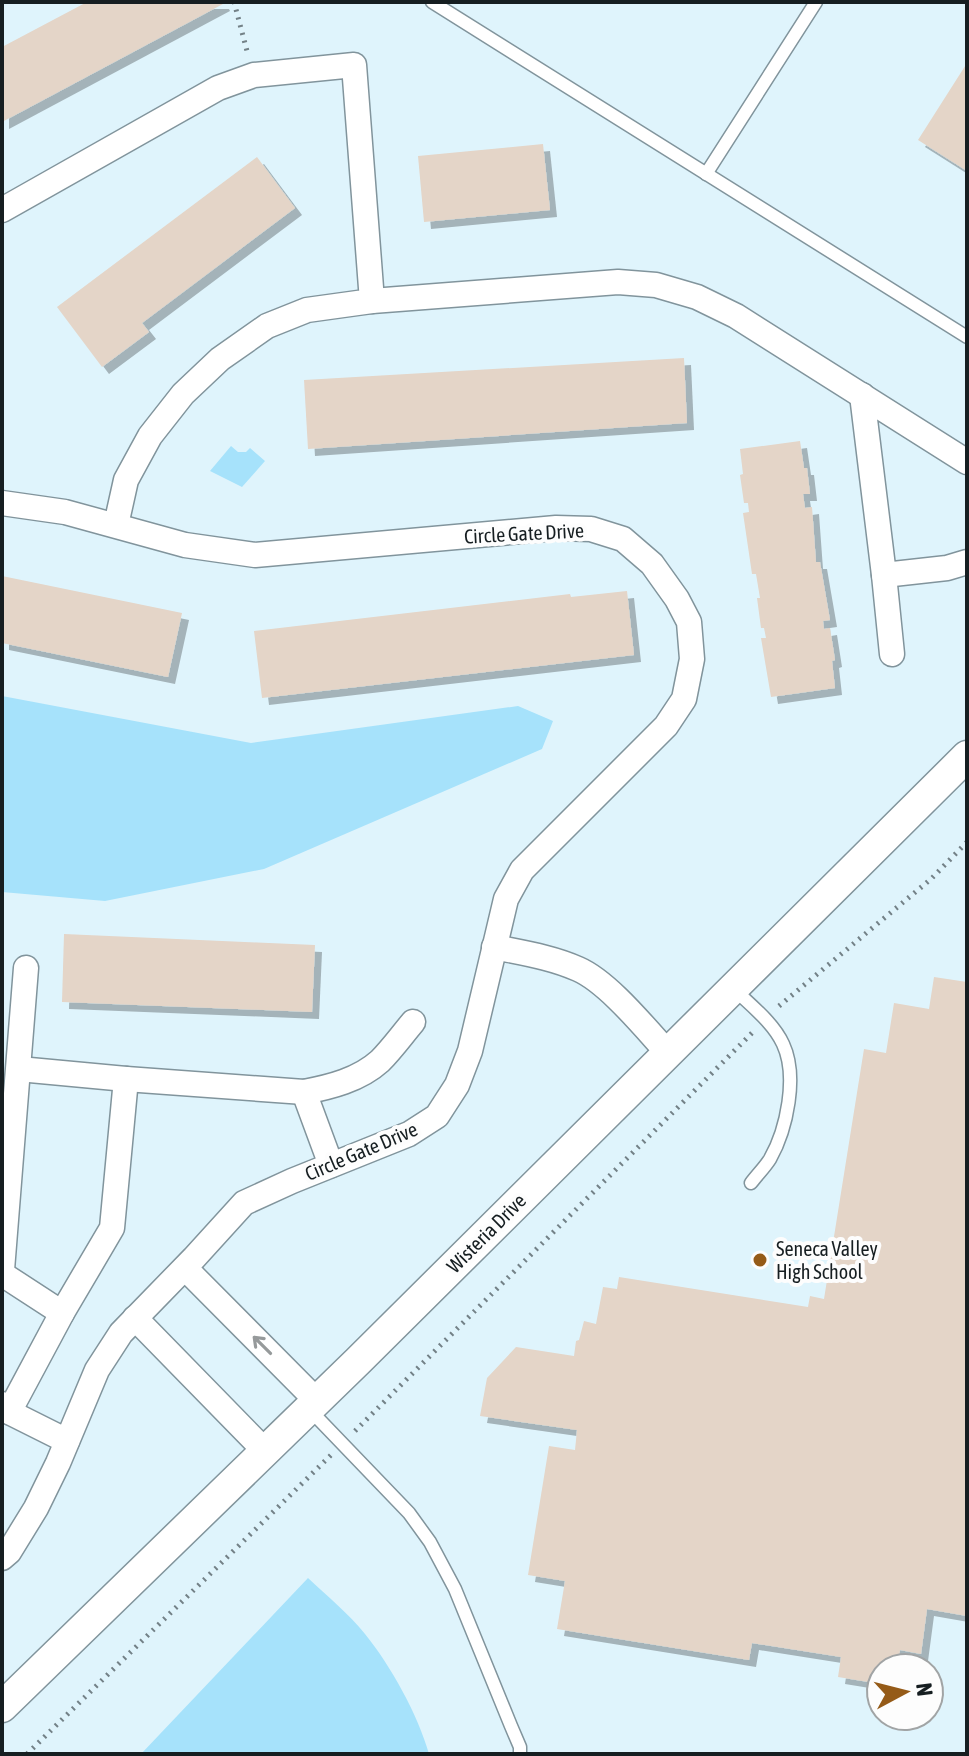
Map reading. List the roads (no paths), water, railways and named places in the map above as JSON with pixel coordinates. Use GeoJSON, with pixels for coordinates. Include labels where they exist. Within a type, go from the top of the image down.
{"type":"FeatureCollection","features":[{"type":"Feature","properties":{"kind":"street"},"geometry":{"type":"LineString","coordinates":[[2,210],[218,88],[254,75],[354,65],[372,301]]}},
{"type":"Feature","properties":{"kind":"street"},"geometry":{"type":"LineString","coordinates":[[116,525],[126,480],[150,436],[183,394],[220,359],[267,326],[307,310],[372,301],[618,282],[656,285],[697,297],[736,316],[967,462]]}},
{"type":"Feature","properties":{"kind":"street"},"geometry":{"type":"LineString","coordinates":[[862,395],[892,654]]}},
{"type":"Feature","properties":{"kind":"street","name":"Circle Gate Drive"},"geometry":{"type":"LineString","coordinates":[[2,503],[65,512],[185,545],[255,555],[556,528],[591,529],[623,539],[652,564],[689,622],[692,659],[684,699],[666,726],[522,870],[506,899],[470,1051],[457,1085],[437,1116],[409,1134],[244,1203],[121,1333],[97,1370],[36,1508],[9,1552],[2,1558]]}},
{"type":"Feature","properties":{"kind":"street"},"geometry":{"type":"LineString","coordinates":[[884,575],[947,568],[967,562]]}},
{"type":"Feature","properties":{"kind":"street","name":"Wisteria Drive"},"geometry":{"type":"LineString","coordinates":[[2,1707],[313,1405],[967,756]]}},
{"type":"Feature","properties":{"kind":"street"},"geometry":{"type":"LineString","coordinates":[[494,947],[541,956],[581,970],[610,991],[668,1053]]}},
{"type":"Feature","properties":{"kind":"street"},"geometry":{"type":"LineString","coordinates":[[26,968],[2,1272],[62,1313]]}},
{"type":"Feature","properties":{"kind":"street"},"geometry":{"type":"LineString","coordinates":[[19,1069],[304,1092],[354,1078],[379,1062],[413,1022]]}},
{"type":"Feature","properties":{"kind":"street"},"geometry":{"type":"LineString","coordinates":[[67,1441],[6,1408],[112,1228],[126,1079]]}},
{"type":"Feature","properties":{"kind":"street"},"geometry":{"type":"LineString","coordinates":[[304,1092],[331,1165]]}},
{"type":"Feature","properties":{"kind":"street"},"geometry":{"type":"LineString","coordinates":[[185,1268],[313,1405]]}},
{"type":"Feature","properties":{"kind":"street"},"geometry":{"type":"LineString","coordinates":[[135,1318],[265,1451]]}},
{"type":"Feature","properties":{"kind":"lane"},"geometry":{"type":"LineString","coordinates":[[432,2],[967,337]]}},
{"type":"Feature","properties":{"kind":"lane"},"geometry":{"type":"LineString","coordinates":[[706,174],[816,2]]}},
{"type":"Feature","properties":{"kind":"lane"},"geometry":{"type":"LineString","coordinates":[[733,988],[782,1041],[791,1064],[786,1122],[770,1160],[751,1183]]}},
{"type":"Feature","properties":{"kind":"lane"},"geometry":{"type":"LineString","coordinates":[[313,1405],[342,1444],[409,1513],[430,1542],[461,1602],[520,1747],[520,1754]]}},
{"type":"Feature","properties":{"kind":"place","name":"Seneca Valley High School"},"geometry":{"type":"Point","coordinates":[760,1260]}}]}
